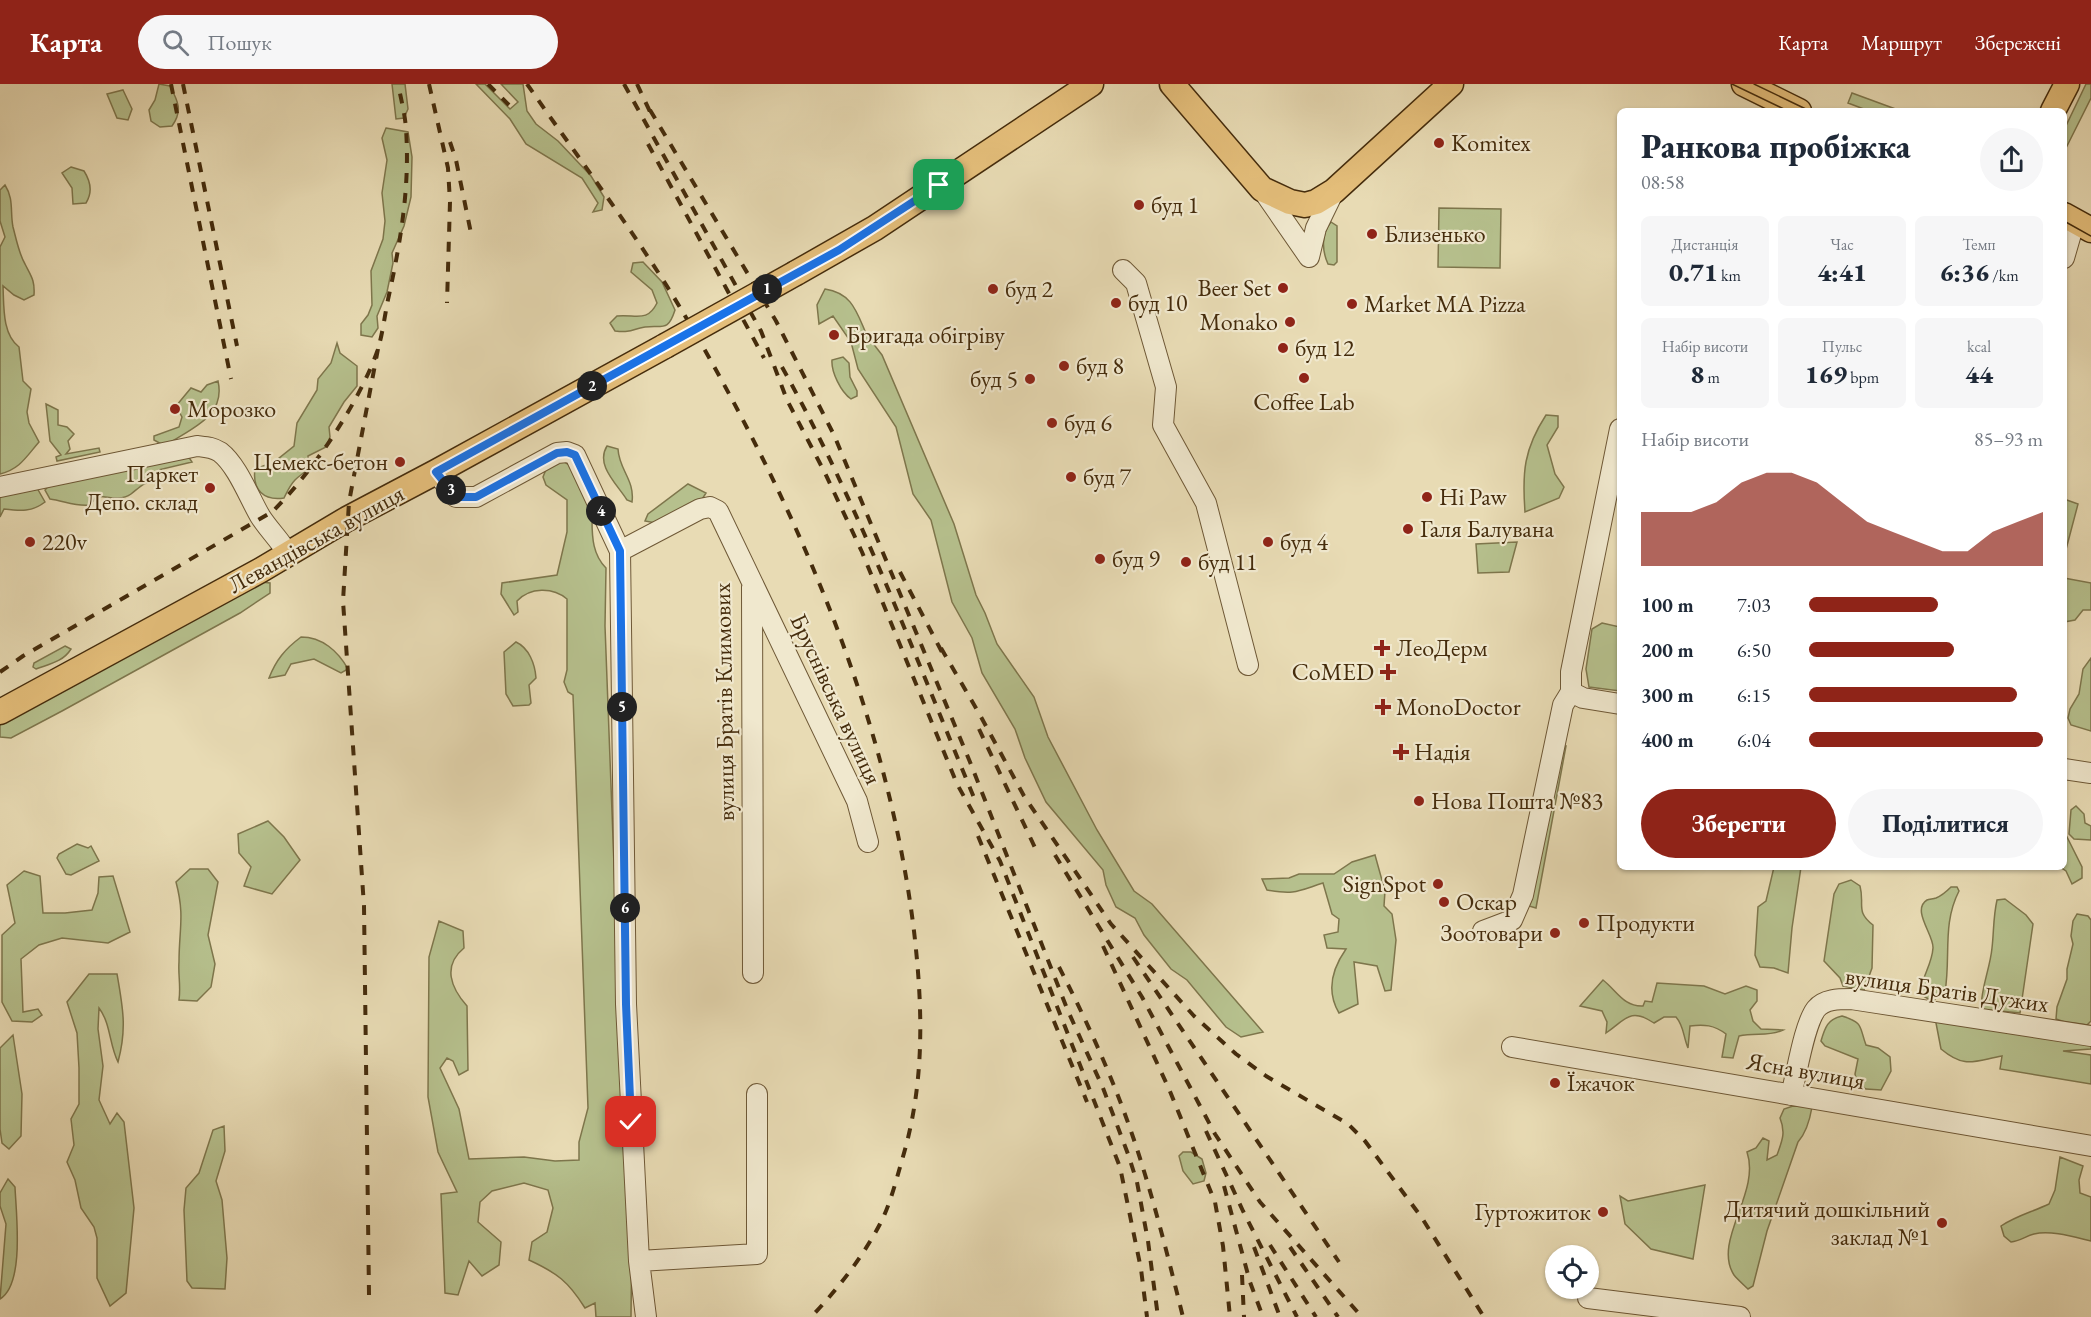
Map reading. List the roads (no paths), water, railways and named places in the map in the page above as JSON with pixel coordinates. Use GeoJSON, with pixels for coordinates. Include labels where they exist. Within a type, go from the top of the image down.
{"type":"FeatureCollection","features":[{"type":"Feature","properties":{"kind":"main road","name":"Левандівська вулиця"},"geometry":{"type":"LineString","coordinates":[[0,712],[875,228],[1091,84]]}},
{"type":"Feature","properties":{"kind":"main road"},"geometry":{"type":"LineString","coordinates":[[1172,84],[1262,189],[1290,202],[1305,205],[1316,202],[1334,190],[1451,84]]}},
{"type":"Feature","properties":{"kind":"main road"},"geometry":{"type":"LineString","coordinates":[[1744,84],[1792,108]]}},
{"type":"Feature","properties":{"kind":"main road"},"geometry":{"type":"LineString","coordinates":[[2055,108],[2067,84]]}},
{"type":"Feature","properties":{"kind":"street"},"geometry":{"type":"LineString","coordinates":[[1262,189],[1309,258],[1316,228],[1334,190]]}},
{"type":"Feature","properties":{"kind":"street"},"geometry":{"type":"LineString","coordinates":[[2067,249],[2077,221]]}},
{"type":"Feature","properties":{"kind":"street"},"geometry":{"type":"LineString","coordinates":[[1123,270],[1136,284],[1166,387],[1163,425],[1206,503],[1248,664]]}},
{"type":"Feature","properties":{"kind":"street"},"geometry":{"type":"LineString","coordinates":[[1483,931],[1512,921],[1523,895],[1563,705],[1571,692],[1570,672],[1617,444]]}},
{"type":"Feature","properties":{"kind":"street"},"geometry":{"type":"LineString","coordinates":[[0,487],[197,446],[211,447],[222,453],[244,485],[261,518],[277,536],[288,554]]}},
{"type":"Feature","properties":{"kind":"street"},"geometry":{"type":"LineString","coordinates":[[436,472],[456,497],[476,497],[557,453],[567,452],[575,455],[620,551],[626,1004],[639,1261],[646,1317]]}},
{"type":"Feature","properties":{"kind":"street","name":"вулиця Братів Климових"},"geometry":{"type":"LineString","coordinates":[[620,551],[700,509],[710,507],[718,511],[752,581],[753,973]]}},
{"type":"Feature","properties":{"kind":"street","name":"Бруснівська вулиця"},"geometry":{"type":"LineString","coordinates":[[752,581],[856,801],[868,842]]}},
{"type":"Feature","properties":{"kind":"street"},"geometry":{"type":"LineString","coordinates":[[1571,692],[1584,699],[1617,704]]}},
{"type":"Feature","properties":{"kind":"street"},"geometry":{"type":"LineString","coordinates":[[2067,769],[2091,773]]}},
{"type":"Feature","properties":{"kind":"street","name":"вулиця Братів Дужих"},"geometry":{"type":"LineString","coordinates":[[1791,1095],[1806,1034],[1816,1009],[1829,1000],[1851,999],[2091,1036]]}},
{"type":"Feature","properties":{"kind":"street","name":"Ясна вулиця"},"geometry":{"type":"LineString","coordinates":[[1512,1047],[2091,1146]]}},
{"type":"Feature","properties":{"kind":"street"},"geometry":{"type":"LineString","coordinates":[[639,1261],[757,1254],[758,1094]]}},
{"type":"Feature","properties":{"kind":"street"},"geometry":{"type":"LineString","coordinates":[[1596,1299],[1740,1317]]}},
{"type":"Feature","properties":{"kind":"tram line"},"geometry":{"type":"LineString","coordinates":[[1732,84],[1782,108]]}},
{"type":"Feature","properties":{"kind":"tram line"},"geometry":{"type":"LineString","coordinates":[[1754,84],[1804,108]]}},
{"type":"Feature","properties":{"kind":"tram line"},"geometry":{"type":"LineString","coordinates":[[2067,223],[2091,236]]}},
{"type":"Feature","properties":{"kind":"railway"},"geometry":{"type":"LineString","coordinates":[[171,84],[231,379]]}},
{"type":"Feature","properties":{"kind":"railway"},"geometry":{"type":"LineString","coordinates":[[183,84],[237,346]]}},
{"type":"Feature","properties":{"kind":"railway"},"geometry":{"type":"LineString","coordinates":[[0,672],[23,656],[272,512],[303,478],[333,436],[370,370],[378,349],[397,254],[404,212],[407,171],[405,118],[398,84]]}},
{"type":"Feature","properties":{"kind":"railway"},"geometry":{"type":"LineString","coordinates":[[429,84],[448,168],[450,202],[447,303]]}},
{"type":"Feature","properties":{"kind":"railway"},"geometry":{"type":"LineString","coordinates":[[488,84],[509,105]]}},
{"type":"Feature","properties":{"kind":"railway"},"geometry":{"type":"LineString","coordinates":[[527,84],[663,280],[722,381],[761,455],[797,531],[858,687],[882,768],[901,849],[914,931],[919,989],[920,1046],[915,1103],[893,1193],[880,1224],[848,1273],[811,1317]]}},
{"type":"Feature","properties":{"kind":"railway"},"geometry":{"type":"LineString","coordinates":[[624,84],[761,331],[787,400],[862,552],[957,784],[1000,861],[1120,1167],[1141,1269],[1147,1317]]}},
{"type":"Feature","properties":{"kind":"railway"},"geometry":{"type":"LineString","coordinates":[[637,84],[652,116]]}},
{"type":"Feature","properties":{"kind":"railway"},"geometry":{"type":"LineString","coordinates":[[650,110],[776,321],[834,435],[970,762],[1068,1011],[1103,1088],[1128,1154],[1137,1182],[1148,1241],[1158,1317]]}},
{"type":"Feature","properties":{"kind":"railway"},"geometry":{"type":"LineString","coordinates":[[450,142],[456,160],[472,238]]}},
{"type":"Feature","properties":{"kind":"railway"},"geometry":{"type":"LineString","coordinates":[[648,144],[764,358]]}},
{"type":"Feature","properties":{"kind":"railway"},"geometry":{"type":"LineString","coordinates":[[369,1295],[364,906],[343,601],[349,502],[378,349]]}},
{"type":"Feature","properties":{"kind":"railway"},"geometry":{"type":"LineString","coordinates":[[782,367],[810,419],[861,526],[975,800]]}},
{"type":"Feature","properties":{"kind":"railway"},"geometry":{"type":"LineString","coordinates":[[900,572],[944,656]]}},
{"type":"Feature","properties":{"kind":"railway"},"geometry":{"type":"LineString","coordinates":[[941,648],[1024,796],[1111,924],[1194,1016],[1236,1054],[1266,1076],[1348,1124],[1365,1141],[1422,1218],[1484,1317]]}},
{"type":"Feature","properties":{"kind":"railway"},"geometry":{"type":"LineString","coordinates":[[979,729],[1038,854]]}},
{"type":"Feature","properties":{"kind":"railway"},"geometry":{"type":"LineString","coordinates":[[978,836],[1087,1102]]}},
{"type":"Feature","properties":{"kind":"railway"},"geometry":{"type":"LineString","coordinates":[[1055,855],[1142,997],[1215,1134],[1260,1202],[1362,1317]]}},
{"type":"Feature","properties":{"kind":"railway"},"geometry":{"type":"LineString","coordinates":[[1103,946],[1169,1089],[1215,1202],[1223,1246],[1230,1317]]}},
{"type":"Feature","properties":{"kind":"railway"},"geometry":{"type":"LineString","coordinates":[[1133,957],[1339,1262]]}},
{"type":"Feature","properties":{"kind":"railway"},"geometry":{"type":"LineString","coordinates":[[1059,967],[1102,1056],[1121,1103],[1144,1170],[1183,1317]]}},
{"type":"Feature","properties":{"kind":"railway"},"geometry":{"type":"LineString","coordinates":[[1206,1131],[1243,1211],[1297,1317]]}},
{"type":"Feature","properties":{"kind":"railway"},"geometry":{"type":"LineString","coordinates":[[1224,1186],[1250,1282],[1263,1317]]}},
{"type":"Feature","properties":{"kind":"railway"},"geometry":{"type":"LineString","coordinates":[[1270,1245],[1316,1317]]}},
{"type":"Feature","properties":{"kind":"railway"},"geometry":{"type":"LineString","coordinates":[[1254,1247],[1280,1317]]}},
{"type":"Feature","properties":{"kind":"railway"},"geometry":{"type":"LineString","coordinates":[[1290,1247],[1338,1317]]}},
{"type":"Feature","properties":{"kind":"railway"},"geometry":{"type":"LineString","coordinates":[[1242,1275],[1244,1317]]}},
{"type":"Feature","properties":{"kind":"place","name":"Komitex"},"geometry":{"type":"Point","coordinates":[1439,143]}},
{"type":"Feature","properties":{"kind":"place","name":"буд 1"},"geometry":{"type":"Point","coordinates":[1139,205]}},
{"type":"Feature","properties":{"kind":"place","name":"Близенько"},"geometry":{"type":"Point","coordinates":[1372,234]}},
{"type":"Feature","properties":{"kind":"place","name":"Beer Set"},"geometry":{"type":"Point","coordinates":[1283,288]}},
{"type":"Feature","properties":{"kind":"place","name":"буд 2"},"geometry":{"type":"Point","coordinates":[993,289]}},
{"type":"Feature","properties":{"kind":"place","name":"буд 10"},"geometry":{"type":"Point","coordinates":[1116,303]}},
{"type":"Feature","properties":{"kind":"place","name":"Market MA Pizza"},"geometry":{"type":"Point","coordinates":[1352,304]}},
{"type":"Feature","properties":{"kind":"place","name":"Monako"},"geometry":{"type":"Point","coordinates":[1290,322]}},
{"type":"Feature","properties":{"kind":"place","name":"Бригада обігріву"},"geometry":{"type":"Point","coordinates":[834,335]}},
{"type":"Feature","properties":{"kind":"place","name":"буд 12"},"geometry":{"type":"Point","coordinates":[1283,348]}},
{"type":"Feature","properties":{"kind":"place","name":"буд 8"},"geometry":{"type":"Point","coordinates":[1064,366]}},
{"type":"Feature","properties":{"kind":"place","name":"Coffee Lab"},"geometry":{"type":"Point","coordinates":[1304,378]}},
{"type":"Feature","properties":{"kind":"place","name":"буд 5"},"geometry":{"type":"Point","coordinates":[1030,379]}},
{"type":"Feature","properties":{"kind":"place","name":"Морозко"},"geometry":{"type":"Point","coordinates":[175,409]}},
{"type":"Feature","properties":{"kind":"place","name":"буд 6"},"geometry":{"type":"Point","coordinates":[1052,423]}},
{"type":"Feature","properties":{"kind":"place","name":"Цемекс-бетон"},"geometry":{"type":"Point","coordinates":[400,462]}},
{"type":"Feature","properties":{"kind":"place","name":"буд 7"},"geometry":{"type":"Point","coordinates":[1071,477]}},
{"type":"Feature","properties":{"kind":"place","name":"Паркет Депо. склад"},"geometry":{"type":"Point","coordinates":[210,488]}},
{"type":"Feature","properties":{"kind":"place","name":"Hi Paw"},"geometry":{"type":"Point","coordinates":[1427,497]}},
{"type":"Feature","properties":{"kind":"place","name":"Галя Балувана"},"geometry":{"type":"Point","coordinates":[1408,529]}},
{"type":"Feature","properties":{"kind":"place","name":"220v"},"geometry":{"type":"Point","coordinates":[30,542]}},
{"type":"Feature","properties":{"kind":"place","name":"буд 4"},"geometry":{"type":"Point","coordinates":[1268,542]}},
{"type":"Feature","properties":{"kind":"place","name":"буд 9"},"geometry":{"type":"Point","coordinates":[1100,559]}},
{"type":"Feature","properties":{"kind":"place","name":"буд 11"},"geometry":{"type":"Point","coordinates":[1186,562]}},
{"type":"Feature","properties":{"kind":"place","name":"ЛеоДерм"},"geometry":{"type":"Point","coordinates":[1382,648]}},
{"type":"Feature","properties":{"kind":"place","name":"CoMED"},"geometry":{"type":"Point","coordinates":[1388,672]}},
{"type":"Feature","properties":{"kind":"place","name":"MonoDoctor"},"geometry":{"type":"Point","coordinates":[1383,707]}},
{"type":"Feature","properties":{"kind":"place","name":"Надія"},"geometry":{"type":"Point","coordinates":[1401,752]}},
{"type":"Feature","properties":{"kind":"place","name":"Нова Пошта №83"},"geometry":{"type":"Point","coordinates":[1419,801]}},
{"type":"Feature","properties":{"kind":"place","name":"SignSpot"},"geometry":{"type":"Point","coordinates":[1438,884]}},
{"type":"Feature","properties":{"kind":"place","name":"Оскар"},"geometry":{"type":"Point","coordinates":[1444,902]}},
{"type":"Feature","properties":{"kind":"place","name":"Продукти"},"geometry":{"type":"Point","coordinates":[1584,923]}},
{"type":"Feature","properties":{"kind":"place","name":"Зоотовари"},"geometry":{"type":"Point","coordinates":[1555,933]}},
{"type":"Feature","properties":{"kind":"place","name":"Їжачок"},"geometry":{"type":"Point","coordinates":[1555,1083]}},
{"type":"Feature","properties":{"kind":"place","name":"Гуртожиток"},"geometry":{"type":"Point","coordinates":[1603,1212]}},
{"type":"Feature","properties":{"kind":"place","name":"Дитячий дошкільний заклад №1"},"geometry":{"type":"Point","coordinates":[1942,1223]}}]}
